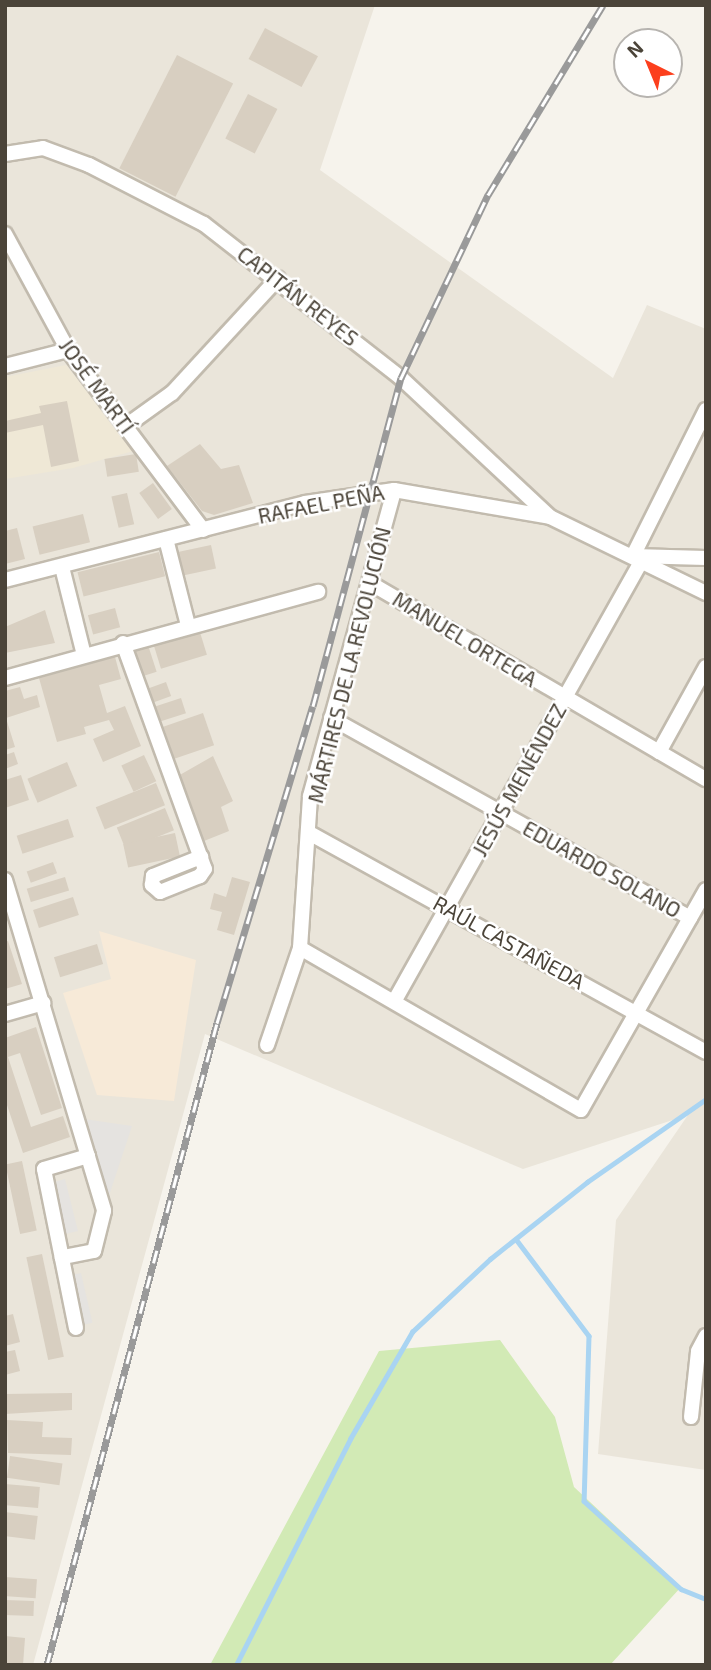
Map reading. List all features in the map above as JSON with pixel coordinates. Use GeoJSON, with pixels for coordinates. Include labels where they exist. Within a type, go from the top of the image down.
{"type":"FeatureCollection","features":[{"type":"Feature","properties":{"kind":"street","name":"CAPITÁN REYES"},"geometry":{"type":"LineString","coordinates":[[5,154],[43,148],[89,165],[204,224],[278,278],[401,377],[550,517]]}},
{"type":"Feature","properties":{"kind":"street","name":"JOSÉ MARTÍ"},"geometry":{"type":"LineString","coordinates":[[5,234],[68,351],[203,530]]}},
{"type":"Feature","properties":{"kind":"street"},"geometry":{"type":"LineString","coordinates":[[126,426],[172,393],[278,278]]}},
{"type":"Feature","properties":{"kind":"street"},"geometry":{"type":"LineString","coordinates":[[5,366],[68,351]]}},
{"type":"Feature","properties":{"kind":"street","name":"JESÚS MENÉNDEZ"},"geometry":{"type":"LineString","coordinates":[[395,1000],[564,699],[638,558],[706,410]]}},
{"type":"Feature","properties":{"kind":"street","name":"RAFAEL PEÑA"},"geometry":{"type":"LineString","coordinates":[[5,580],[305,503],[394,490],[550,517],[706,593]]}},
{"type":"Feature","properties":{"kind":"street","name":"MÁRTIRES DE LA REVOLUCIÓN"},"geometry":{"type":"LineString","coordinates":[[267,1045],[300,948],[311,834],[310,796],[394,490]]}},
{"type":"Feature","properties":{"kind":"street"},"geometry":{"type":"LineString","coordinates":[[166,539],[188,625]]}},
{"type":"Feature","properties":{"kind":"street","name":"RAFAEL PEÑA"},"geometry":{"type":"LineString","coordinates":[[638,558],[706,558]]}},
{"type":"Feature","properties":{"kind":"street"},"geometry":{"type":"LineString","coordinates":[[62,567],[84,655]]}},
{"type":"Feature","properties":{"kind":"street","name":"MANUEL ORTEGA"},"geometry":{"type":"LineString","coordinates":[[370,583],[564,699],[706,779]]}},
{"type":"Feature","properties":{"kind":"street"},"geometry":{"type":"LineString","coordinates":[[5,678],[188,625],[318,592]]}},
{"type":"Feature","properties":{"kind":"street"},"geometry":{"type":"LineString","coordinates":[[123,643],[201,857]]}},
{"type":"Feature","properties":{"kind":"street"},"geometry":{"type":"LineString","coordinates":[[659,752],[706,667]]}},
{"type":"Feature","properties":{"kind":"street","name":"EDUARDO SOLANO"},"geometry":{"type":"LineString","coordinates":[[331,718],[690,918]]}},
{"type":"Feature","properties":{"kind":"street","name":"RAÚL CASTAÑEDA"},"geometry":{"type":"LineString","coordinates":[[311,834],[706,1052]]}},
{"type":"Feature","properties":{"kind":"street"},"geometry":{"type":"LineString","coordinates":[[5,880],[44,1003],[104,1211],[94,1251],[62,1257]]}},
{"type":"Feature","properties":{"kind":"street"},"geometry":{"type":"LineString","coordinates":[[300,948],[395,1000],[581,1110],[706,890]]}},
{"type":"Feature","properties":{"kind":"street"},"geometry":{"type":"LineString","coordinates":[[5,1014],[44,1003]]}},
{"type":"Feature","properties":{"kind":"street"},"geometry":{"type":"LineString","coordinates":[[76,1328],[44,1169],[88,1156]]}},
{"type":"Feature","properties":{"kind":"street"},"geometry":{"type":"LineString","coordinates":[[691,1417],[706,1336]]}},
{"type":"Feature","properties":{"kind":"shaded area"},"geometry":{"type":"Polygon","coordinates":[[[5,5],[375,5],[320,170],[613,378],[647,305],[706,329],[706,1470],[598,1454],[616,1220],[688,1115],[523,1169],[205,1034],[33,1665],[5,1665],[5,5]]]}},
{"type":"Feature","properties":{"kind":"shaded area"},"geometry":{"type":"Polygon","coordinates":[[[66,365],[133,451],[73,468],[5,479],[5,377],[66,365]]]}},
{"type":"Feature","properties":{"kind":"shaded area"},"geometry":{"type":"Polygon","coordinates":[[[99,931],[196,960],[174,1101],[97,1095],[63,993],[111,979],[99,931]]]}},
{"type":"Feature","properties":{"kind":"shaded area"},"geometry":{"type":"Polygon","coordinates":[[[77,1118],[132,1126],[104,1211],[77,1118]]]}},
{"type":"Feature","properties":{"kind":"shaded area"},"geometry":{"type":"Polygon","coordinates":[[[65,1179],[78,1231],[57,1236],[47,1184],[65,1179]]]}},
{"type":"Feature","properties":{"kind":"shaded area"},"geometry":{"type":"Polygon","coordinates":[[[81,1273],[92,1323],[77,1326],[65,1277],[81,1273]]]}},
{"type":"Feature","properties":{"kind":"green space"},"geometry":{"type":"Polygon","coordinates":[[[500,1340],[555,1417],[574,1487],[681,1587],[610,1665],[210,1665],[379,1351],[500,1340]]]}},
{"type":"Feature","properties":{"kind":"building"},"geometry":{"type":"Polygon","coordinates":[[[265,28],[318,56],[302,87],[249,59],[265,28]]]}},
{"type":"Feature","properties":{"kind":"building"},"geometry":{"type":"Polygon","coordinates":[[[177,55],[233,84],[175,197],[119,168],[177,55]]]}},
{"type":"Feature","properties":{"kind":"building"},"geometry":{"type":"Polygon","coordinates":[[[248,94],[277,109],[255,154],[225,139],[248,94]]]}},
{"type":"Feature","properties":{"kind":"building"},"geometry":{"type":"Polygon","coordinates":[[[67,401],[79,461],[51,467],[43,425],[5,433],[5,421],[41,413],[39,406],[67,401]]]}},
{"type":"Feature","properties":{"kind":"building"},"geometry":{"type":"Polygon","coordinates":[[[200,444],[221,469],[239,465],[253,503],[214,515],[202,511],[167,466],[200,444]]]}},
{"type":"Feature","properties":{"kind":"building"},"geometry":{"type":"Polygon","coordinates":[[[136,454],[139,472],[107,477],[104,459],[136,454]]]}},
{"type":"Feature","properties":{"kind":"building"},"geometry":{"type":"Polygon","coordinates":[[[153,483],[172,509],[158,519],[139,493],[153,483]]]}},
{"type":"Feature","properties":{"kind":"building"},"geometry":{"type":"Polygon","coordinates":[[[127,493],[134,524],[119,528],[111,497],[127,493]]]}},
{"type":"Feature","properties":{"kind":"building"},"geometry":{"type":"Polygon","coordinates":[[[83,514],[90,542],[40,555],[33,527],[83,514]]]}},
{"type":"Feature","properties":{"kind":"building"},"geometry":{"type":"Polygon","coordinates":[[[17,528],[25,559],[5,564],[5,531],[17,528]]]}},
{"type":"Feature","properties":{"kind":"building"},"geometry":{"type":"Polygon","coordinates":[[[211,545],[216,568],[182,576],[177,552],[211,545]]]}},
{"type":"Feature","properties":{"kind":"building"},"geometry":{"type":"Polygon","coordinates":[[[159,552],[165,576],[84,597],[77,572],[159,552]]]}},
{"type":"Feature","properties":{"kind":"building"},"geometry":{"type":"Polygon","coordinates":[[[115,608],[120,627],[93,635],[88,615],[115,608]]]}},
{"type":"Feature","properties":{"kind":"building"},"geometry":{"type":"Polygon","coordinates":[[[45,610],[55,643],[5,653],[5,627],[45,610]]]}},
{"type":"Feature","properties":{"kind":"building"},"geometry":{"type":"Polygon","coordinates":[[[199,629],[207,655],[161,669],[153,643],[199,629]]]}},
{"type":"Feature","properties":{"kind":"building"},"geometry":{"type":"Polygon","coordinates":[[[148,645],[157,672],[143,676],[135,649],[148,645]]]}},
{"type":"Feature","properties":{"kind":"building"},"geometry":{"type":"Polygon","coordinates":[[[115,657],[121,679],[99,685],[107,713],[125,706],[141,746],[103,762],[93,739],[114,730],[109,720],[84,727],[86,734],[57,742],[39,678],[115,657]]]}},
{"type":"Feature","properties":{"kind":"building"},"geometry":{"type":"Polygon","coordinates":[[[166,682],[171,696],[153,703],[148,688],[166,682]]]}},
{"type":"Feature","properties":{"kind":"building"},"geometry":{"type":"Polygon","coordinates":[[[20,687],[24,699],[37,695],[40,707],[6,718],[15,747],[5,750],[5,691],[20,687]]]}},
{"type":"Feature","properties":{"kind":"building"},"geometry":{"type":"Polygon","coordinates":[[[181,698],[186,713],[159,722],[154,707],[181,698]]]}},
{"type":"Feature","properties":{"kind":"building"},"geometry":{"type":"Polygon","coordinates":[[[203,713],[214,745],[174,759],[163,727],[203,713]]]}},
{"type":"Feature","properties":{"kind":"building"},"geometry":{"type":"Polygon","coordinates":[[[14,752],[18,764],[5,769],[5,755],[14,752]]]}},
{"type":"Feature","properties":{"kind":"building"},"geometry":{"type":"Polygon","coordinates":[[[144,755],[156,781],[134,792],[121,766],[144,755]]]}},
{"type":"Feature","properties":{"kind":"building"},"geometry":{"type":"Polygon","coordinates":[[[213,756],[233,801],[221,807],[229,831],[204,841],[178,776],[213,756]]]}},
{"type":"Feature","properties":{"kind":"building"},"geometry":{"type":"Polygon","coordinates":[[[67,762],[77,786],[38,803],[27,779],[67,762]]]}},
{"type":"Feature","properties":{"kind":"building"},"geometry":{"type":"Polygon","coordinates":[[[21,775],[29,800],[5,808],[5,780],[21,775]]]}},
{"type":"Feature","properties":{"kind":"building"},"geometry":{"type":"Polygon","coordinates":[[[156,783],[165,805],[105,830],[96,807],[156,783]]]}},
{"type":"Feature","properties":{"kind":"building"},"geometry":{"type":"Polygon","coordinates":[[[165,808],[174,830],[126,850],[117,827],[165,808]]]}},
{"type":"Feature","properties":{"kind":"building"},"geometry":{"type":"Polygon","coordinates":[[[68,819],[74,837],[23,854],[17,836],[68,819]]]}},
{"type":"Feature","properties":{"kind":"building"},"geometry":{"type":"Polygon","coordinates":[[[175,833],[180,856],[128,867],[123,844],[175,833]]]}},
{"type":"Feature","properties":{"kind":"building"},"geometry":{"type":"Polygon","coordinates":[[[53,862],[57,873],[31,883],[27,872],[53,862]]]}},
{"type":"Feature","properties":{"kind":"building"},"geometry":{"type":"Polygon","coordinates":[[[65,877],[69,890],[31,902],[27,889],[65,877]]]}},
{"type":"Feature","properties":{"kind":"building"},"geometry":{"type":"Polygon","coordinates":[[[232,877],[250,882],[234,935],[217,930],[222,912],[210,909],[214,893],[226,897],[232,877]]]}},
{"type":"Feature","properties":{"kind":"building"},"geometry":{"type":"Polygon","coordinates":[[[73,897],[79,915],[39,928],[33,910],[73,897]]]}},
{"type":"Feature","properties":{"kind":"building"},"geometry":{"type":"Polygon","coordinates":[[[8,941],[22,984],[5,989],[5,942],[8,941]]]}},
{"type":"Feature","properties":{"kind":"building"},"geometry":{"type":"Polygon","coordinates":[[[97,944],[103,964],[60,977],[54,957],[97,944]]]}},
{"type":"Feature","properties":{"kind":"building"},"geometry":{"type":"Polygon","coordinates":[[[36,1027],[62,1108],[41,1115],[20,1053],[8,1057],[31,1127],[63,1116],[70,1137],[23,1153],[5,1099],[5,1038],[36,1027]]]}},
{"type":"Feature","properties":{"kind":"building"},"geometry":{"type":"Polygon","coordinates":[[[22,1161],[37,1230],[20,1234],[5,1165],[22,1161]]]}},
{"type":"Feature","properties":{"kind":"building"},"geometry":{"type":"Polygon","coordinates":[[[42,1254],[64,1357],[48,1360],[26,1257],[42,1254]]]}},
{"type":"Feature","properties":{"kind":"building"},"geometry":{"type":"Polygon","coordinates":[[[13,1314],[20,1342],[5,1346],[5,1316],[13,1314]]]}},
{"type":"Feature","properties":{"kind":"building"},"geometry":{"type":"Polygon","coordinates":[[[15,1350],[20,1371],[5,1375],[5,1352],[15,1350]]]}},
{"type":"Feature","properties":{"kind":"building"},"geometry":{"type":"Polygon","coordinates":[[[72,1393],[72,1410],[5,1414],[5,1394],[72,1393]]]}},
{"type":"Feature","properties":{"kind":"building"},"geometry":{"type":"Polygon","coordinates":[[[7,1420],[43,1422],[42,1437],[72,1438],[71,1455],[8,1453],[7,1420]]]}},
{"type":"Feature","properties":{"kind":"building"},"geometry":{"type":"Polygon","coordinates":[[[10,1456],[62,1463],[59,1485],[7,1478],[10,1456]]]}},
{"type":"Feature","properties":{"kind":"building"},"geometry":{"type":"Polygon","coordinates":[[[5,1484],[40,1487],[38,1508],[5,1505],[5,1484]]]}},
{"type":"Feature","properties":{"kind":"building"},"geometry":{"type":"Polygon","coordinates":[[[5,1512],[38,1516],[35,1540],[5,1536],[5,1512]]]}},
{"type":"Feature","properties":{"kind":"building"},"geometry":{"type":"Polygon","coordinates":[[[5,1577],[37,1579],[36,1598],[5,1596],[5,1577]]]}},
{"type":"Feature","properties":{"kind":"building"},"geometry":{"type":"Polygon","coordinates":[[[5,1600],[34,1601],[33,1616],[5,1615],[5,1600]]]}},
{"type":"Feature","properties":{"kind":"building"},"geometry":{"type":"Polygon","coordinates":[[[5,1636],[25,1638],[23,1665],[5,1665],[5,1636]]]}},
{"type":"Feature","properties":{"kind":"waterway"},"geometry":{"type":"LineString","coordinates":[[236,1665],[350,1439],[412,1332],[490,1259],[587,1182],[706,1099]]}},
{"type":"Feature","properties":{"kind":"waterway"},"geometry":{"type":"LineString","coordinates":[[516,1239],[589,1336],[584,1501],[681,1589],[706,1599]]}},
{"type":"Feature","properties":{"kind":"railway"},"geometry":{"type":"LineString","coordinates":[[47,1665],[217,1023],[313,706],[401,378],[488,195],[603,5]]}}]}
